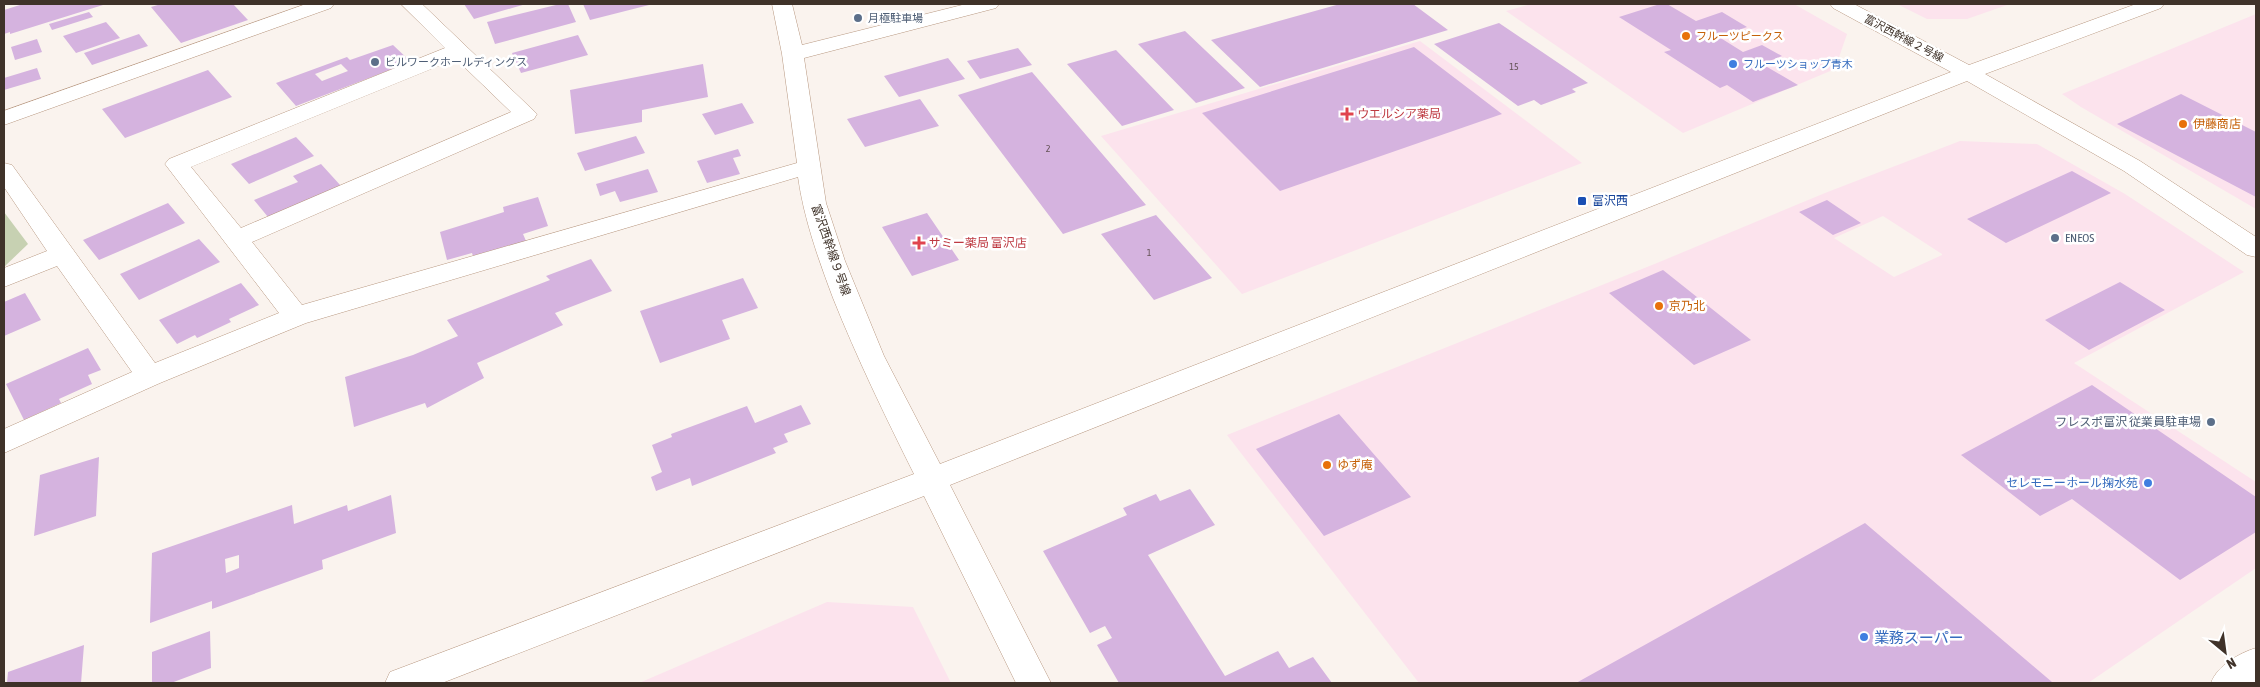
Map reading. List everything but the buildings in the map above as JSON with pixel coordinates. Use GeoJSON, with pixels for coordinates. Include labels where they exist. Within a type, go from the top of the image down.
{"type":"FeatureCollection","features":[{"type":"Feature","properties":{"kind":"street"},"geometry":{"type":"LineString","coordinates":[[4,118],[324,4]]}},
{"type":"Feature","properties":{"kind":"street"},"geometry":{"type":"LineString","coordinates":[[235,240],[526,114],[411,4]]}},
{"type":"Feature","properties":{"kind":"street","name":"富沢西幹線９号線"},"geometry":{"type":"LineString","coordinates":[[782,4],[793,54],[814,203],[832,261],[870,356],[1034,683]]}},
{"type":"Feature","properties":{"kind":"street"},"geometry":{"type":"LineString","coordinates":[[793,54],[989,4]]}},
{"type":"Feature","properties":{"kind":"street","name":"富沢西幹線２号線"},"geometry":{"type":"LineString","coordinates":[[1840,4],[1968,73],[2132,166],[2256,250]]}},
{"type":"Feature","properties":{"kind":"street"},"geometry":{"type":"LineString","coordinates":[[402,683],[932,480],[1968,73],[2154,4]]}},
{"type":"Feature","properties":{"kind":"street"},"geometry":{"type":"LineString","coordinates":[[296,316],[177,164],[460,50]]}},
{"type":"Feature","properties":{"kind":"street"},"geometry":{"type":"LineString","coordinates":[[4,442],[150,376],[296,316],[808,167]]}},
{"type":"Feature","properties":{"kind":"street"},"geometry":{"type":"LineString","coordinates":[[4,170],[150,376]]}},
{"type":"Feature","properties":{"kind":"street"},"geometry":{"type":"LineString","coordinates":[[4,278],[62,254]]}},
{"type":"Feature","properties":{"kind":"street"},"geometry":{"type":"LineString","coordinates":[[2228,683],[2256,663]]}},
{"type":"Feature","properties":{"kind":"shaded area"},"geometry":{"type":"Polygon","coordinates":[[[1531,4],[1794,4],[1847,34],[1835,69],[1683,133],[1506,11],[1531,4]]]}},
{"type":"Feature","properties":{"kind":"shaded area"},"geometry":{"type":"Polygon","coordinates":[[[1897,4],[2010,4],[1967,19],[1927,19],[1897,4]]]}},
{"type":"Feature","properties":{"kind":"shaded area"},"geometry":{"type":"Polygon","coordinates":[[[2256,14],[2256,209],[2062,94],[2256,14]]]}},
{"type":"Feature","properties":{"kind":"shaded area"},"geometry":{"type":"Polygon","coordinates":[[[1420,41],[1582,163],[1242,294],[1101,136],[1420,41]]]}},
{"type":"Feature","properties":{"kind":"shaded area"},"geometry":{"type":"Polygon","coordinates":[[[1960,141],[2037,144],[2125,194],[2244,272],[2074,363],[2256,482],[2256,568],[2088,683],[1419,683],[1227,435],[1657,263],[1825,193],[1960,141]],[[1883,216],[1834,238],[1894,277],[1942,254],[1883,216]]]}},
{"type":"Feature","properties":{"kind":"shaded area"},"geometry":{"type":"Polygon","coordinates":[[[827,602],[913,607],[951,683],[639,683],[827,602]]]}},
{"type":"Feature","properties":{"kind":"green space"},"geometry":{"type":"Polygon","coordinates":[[[4,212],[28,244],[4,267],[4,212]]]}},
{"type":"Feature","properties":{"kind":"place","name":"月極駐車場"},"geometry":{"type":"Point","coordinates":[858,18]}},
{"type":"Feature","properties":{"kind":"place","name":"フルーツピークス"},"geometry":{"type":"Point","coordinates":[1686,36]}},
{"type":"Feature","properties":{"kind":"place","name":"ビルワークホールディングス"},"geometry":{"type":"Point","coordinates":[375,62]}},
{"type":"Feature","properties":{"kind":"place","name":"フルーツショップ青木"},"geometry":{"type":"Point","coordinates":[1733,64]}},
{"type":"Feature","properties":{"kind":"place","name":"ウエルシア薬局"},"geometry":{"type":"Point","coordinates":[1347,114]}},
{"type":"Feature","properties":{"kind":"place","name":"伊藤商店"},"geometry":{"type":"Point","coordinates":[2183,124]}},
{"type":"Feature","properties":{"kind":"place","name":"富沢西"},"geometry":{"type":"Point","coordinates":[1582,201]}},
{"type":"Feature","properties":{"kind":"place","name":"ENEOS"},"geometry":{"type":"Point","coordinates":[2055,238]}},
{"type":"Feature","properties":{"kind":"place","name":"サミー薬局 富沢店"},"geometry":{"type":"Point","coordinates":[919,243]}},
{"type":"Feature","properties":{"kind":"place","name":"京乃北"},"geometry":{"type":"Point","coordinates":[1659,306]}},
{"type":"Feature","properties":{"kind":"place","name":"フレスポ富沢 従業員駐車場"},"geometry":{"type":"Point","coordinates":[2211,422]}},
{"type":"Feature","properties":{"kind":"place","name":"ゆず庵"},"geometry":{"type":"Point","coordinates":[1327,465]}},
{"type":"Feature","properties":{"kind":"place","name":"セレモニーホール掬水苑"},"geometry":{"type":"Point","coordinates":[2148,483]}},
{"type":"Feature","properties":{"kind":"place","name":"業務スーパー"},"geometry":{"type":"Point","coordinates":[1864,637]}}]}
